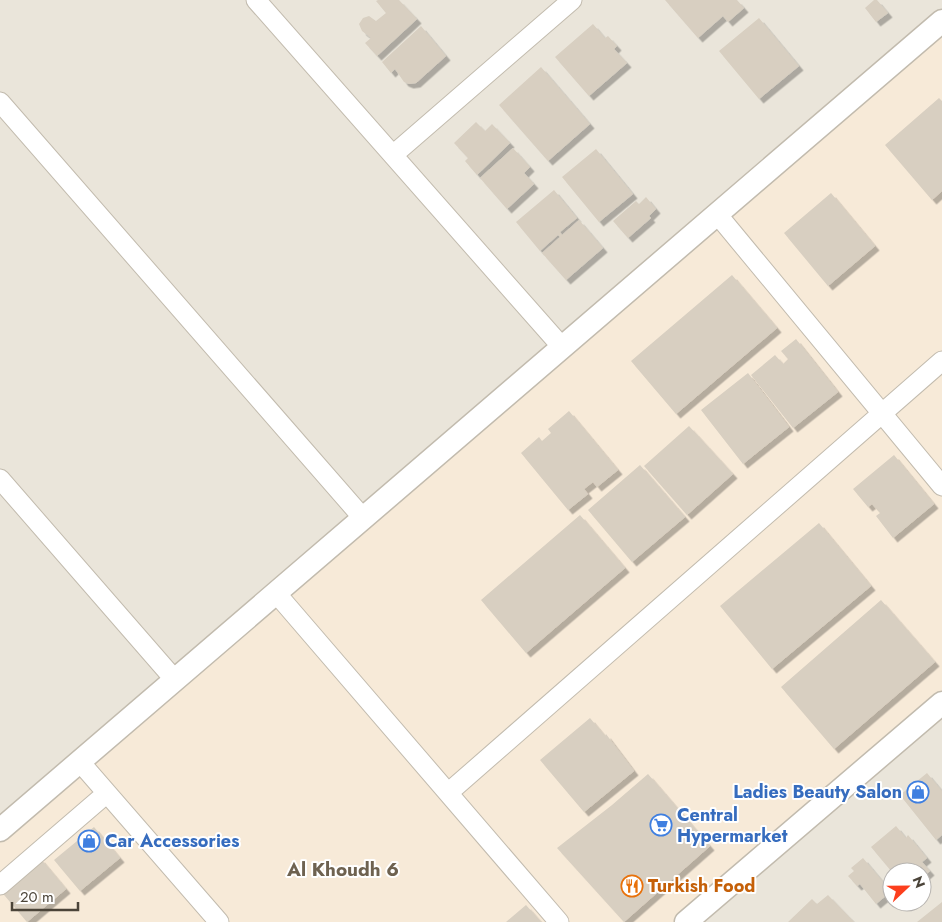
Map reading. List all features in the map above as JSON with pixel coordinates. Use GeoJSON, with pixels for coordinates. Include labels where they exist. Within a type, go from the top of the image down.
{"type":"FeatureCollection","features":[{"type":"Feature","properties":{"kind":"street"},"geometry":{"type":"LineString","coordinates":[[256,0],[562,347]]}},
{"type":"Feature","properties":{"kind":"street"},"geometry":{"type":"LineString","coordinates":[[393,155],[572,0]]}},
{"type":"Feature","properties":{"kind":"street"},"geometry":{"type":"LineString","coordinates":[[0,830],[942,21]]}},
{"type":"Feature","properties":{"kind":"street"},"geometry":{"type":"LineString","coordinates":[[0,102],[363,518]]}},
{"type":"Feature","properties":{"kind":"street"},"geometry":{"type":"LineString","coordinates":[[716,214],[942,486]]}},
{"type":"Feature","properties":{"kind":"street"},"geometry":{"type":"LineString","coordinates":[[448,793],[881,412],[942,361]]}},
{"type":"Feature","properties":{"kind":"street"},"geometry":{"type":"LineString","coordinates":[[0,480],[175,680]]}},
{"type":"Feature","properties":{"kind":"street"},"geometry":{"type":"LineString","coordinates":[[276,594],[559,922]]}},
{"type":"Feature","properties":{"kind":"street"},"geometry":{"type":"LineString","coordinates":[[693,920],[942,703]]}},
{"type":"Feature","properties":{"kind":"street"},"geometry":{"type":"LineString","coordinates":[[80,762],[219,922]]}},
{"type":"Feature","properties":{"kind":"street"},"geometry":{"type":"LineString","coordinates":[[0,886],[107,793]]}},
{"type":"Feature","properties":{"kind":"shaded area"},"geometry":{"type":"Polygon","coordinates":[[[0,0],[942,0],[942,922],[0,922],[0,0]]]}},
{"type":"Feature","properties":{"kind":"shaded area"},"geometry":{"type":"Polygon","coordinates":[[[942,21],[942,703],[686,922],[0,922],[0,830],[942,21]]]}},
{"type":"Feature","properties":{"kind":"building"},"geometry":{"type":"Polygon","coordinates":[[[399,0],[417,19],[377,56],[365,43],[371,38],[362,31],[359,24],[363,18],[369,16],[376,21],[386,13],[376,1],[399,0]]]}},
{"type":"Feature","properties":{"kind":"building"},"geometry":{"type":"Polygon","coordinates":[[[665,0],[737,0],[744,8],[728,22],[723,16],[698,38],[665,0]]]}},
{"type":"Feature","properties":{"kind":"building"},"geometry":{"type":"Polygon","coordinates":[[[874,0],[877,0],[888,13],[876,22],[865,8],[874,0]]]}},
{"type":"Feature","properties":{"kind":"building"},"geometry":{"type":"Polygon","coordinates":[[[759,18],[799,66],[759,99],[719,51],[759,18]]]}},
{"type":"Feature","properties":{"kind":"building"},"geometry":{"type":"Polygon","coordinates":[[[593,24],[605,38],[608,36],[617,46],[614,49],[627,63],[589,96],[555,57],[593,24]]]}},
{"type":"Feature","properties":{"kind":"building"},"geometry":{"type":"Polygon","coordinates":[[[421,26],[446,56],[416,83],[409,84],[404,82],[395,69],[391,73],[382,62],[421,26]]]}},
{"type":"Feature","properties":{"kind":"building"},"geometry":{"type":"Polygon","coordinates":[[[541,67],[590,124],[548,161],[499,105],[541,67]]]}},
{"type":"Feature","properties":{"kind":"building"},"geometry":{"type":"Polygon","coordinates":[[[939,98],[942,101],[942,191],[932,200],[885,145],[939,98]]]}},
{"type":"Feature","properties":{"kind":"building"},"geometry":{"type":"Polygon","coordinates":[[[476,122],[485,131],[492,124],[510,143],[477,175],[465,161],[468,158],[454,143],[476,122]]]}},
{"type":"Feature","properties":{"kind":"building"},"geometry":{"type":"Polygon","coordinates":[[[513,148],[530,167],[524,173],[534,184],[507,209],[480,178],[513,148]]]}},
{"type":"Feature","properties":{"kind":"building"},"geometry":{"type":"Polygon","coordinates":[[[596,149],[633,194],[599,222],[562,177],[596,149]]]}},
{"type":"Feature","properties":{"kind":"building"},"geometry":{"type":"Polygon","coordinates":[[[554,190],[577,218],[560,232],[562,235],[579,220],[603,248],[566,280],[542,253],[560,237],[558,235],[540,251],[516,222],[554,190]]]}},
{"type":"Feature","properties":{"kind":"building"},"geometry":{"type":"Polygon","coordinates":[[[831,193],[875,246],[828,286],[784,233],[831,193]]]}},
{"type":"Feature","properties":{"kind":"building"},"geometry":{"type":"Polygon","coordinates":[[[646,197],[656,209],[649,216],[651,218],[628,238],[613,221],[636,201],[639,204],[646,197]]]}},
{"type":"Feature","properties":{"kind":"building"},"geometry":{"type":"Polygon","coordinates":[[[732,275],[777,328],[676,414],[631,361],[732,275]]]}},
{"type":"Feature","properties":{"kind":"building"},"geometry":{"type":"Polygon","coordinates":[[[796,339],[838,392],[793,428],[751,375],[775,355],[783,364],[788,359],[781,351],[796,339]]]}},
{"type":"Feature","properties":{"kind":"building"},"geometry":{"type":"Polygon","coordinates":[[[748,373],[789,427],[743,464],[701,410],[748,373]]]}},
{"type":"Feature","properties":{"kind":"building"},"geometry":{"type":"Polygon","coordinates":[[[569,411],[618,470],[597,487],[593,482],[584,489],[588,494],[568,510],[521,453],[539,437],[542,441],[551,433],[548,429],[569,411]]]}},
{"type":"Feature","properties":{"kind":"building"},"geometry":{"type":"Polygon","coordinates":[[[689,426],[733,474],[687,515],[644,466],[689,426]]]}},
{"type":"Feature","properties":{"kind":"building"},"geometry":{"type":"Polygon","coordinates":[[[894,455],[934,504],[893,538],[876,516],[880,513],[872,504],[868,507],[853,489],[894,455]]]}},
{"type":"Feature","properties":{"kind":"building"},"geometry":{"type":"Polygon","coordinates":[[[640,465],[685,517],[632,562],[588,510],[640,465]]]}},
{"type":"Feature","properties":{"kind":"building"},"geometry":{"type":"Polygon","coordinates":[[[580,515],[625,568],[526,653],[481,600],[580,515]]]}},
{"type":"Feature","properties":{"kind":"building"},"geometry":{"type":"Polygon","coordinates":[[[819,523],[871,586],[772,669],[720,606],[819,523]]]}},
{"type":"Feature","properties":{"kind":"building"},"geometry":{"type":"Polygon","coordinates":[[[881,600],[935,662],[834,749],[781,687],[881,600]]]}},
{"type":"Feature","properties":{"kind":"building"},"geometry":{"type":"Polygon","coordinates":[[[590,718],[605,736],[606,734],[634,771],[584,812],[540,760],[590,718]]]}},
{"type":"Feature","properties":{"kind":"building"},"geometry":{"type":"Polygon","coordinates":[[[927,773],[942,791],[942,835],[936,840],[900,795],[927,773]]]}},
{"type":"Feature","properties":{"kind":"building"},"geometry":{"type":"Polygon","coordinates":[[[648,774],[710,846],[624,922],[557,848],[648,774]]]}},
{"type":"Feature","properties":{"kind":"building"},"geometry":{"type":"Polygon","coordinates":[[[896,826],[906,838],[908,835],[927,858],[922,862],[884,862],[871,847],[896,826]]]}},
{"type":"Feature","properties":{"kind":"building"},"geometry":{"type":"Polygon","coordinates":[[[94,827],[120,858],[80,891],[54,860],[94,827]]]}},
{"type":"Feature","properties":{"kind":"building"},"geometry":{"type":"Polygon","coordinates":[[[40,858],[66,889],[27,922],[0,890],[40,858]]]}},
{"type":"Feature","properties":{"kind":"building"},"geometry":{"type":"Polygon","coordinates":[[[863,858],[882,881],[882,899],[876,904],[860,884],[857,886],[848,876],[854,871],[851,868],[863,858]]]}},
{"type":"Feature","properties":{"kind":"building"},"geometry":{"type":"Polygon","coordinates":[[[828,895],[854,922],[788,922],[812,899],[817,904],[828,895]]]}},
{"type":"Feature","properties":{"kind":"building"},"geometry":{"type":"Polygon","coordinates":[[[942,902],[942,922],[917,922],[932,912],[942,902]]]}},
{"type":"Feature","properties":{"kind":"building"},"geometry":{"type":"Polygon","coordinates":[[[526,905],[541,922],[506,922],[526,905]]]}},
{"type":"Feature","properties":{"kind":"place","name":"Ladies Beauty Salon"},"geometry":{"type":"Point","coordinates":[918,792]}},
{"type":"Feature","properties":{"kind":"place","name":"Central Hypermarket"},"geometry":{"type":"Point","coordinates":[661,825]}},
{"type":"Feature","properties":{"kind":"place","name":"Car Accessories"},"geometry":{"type":"Point","coordinates":[89,841]}},
{"type":"Feature","properties":{"kind":"place","name":"Turkish Food"},"geometry":{"type":"Point","coordinates":[632,886]}},
{"type":"Feature","properties":{"kind":"district","name":"Al Khoudh 6"},"geometry":{"type":"Point","coordinates":[343,869]}}]}
